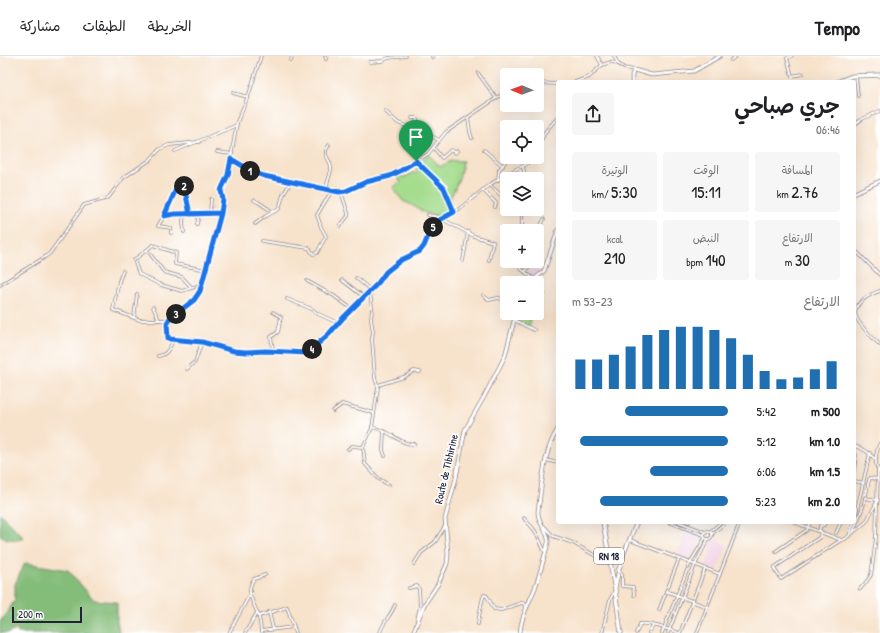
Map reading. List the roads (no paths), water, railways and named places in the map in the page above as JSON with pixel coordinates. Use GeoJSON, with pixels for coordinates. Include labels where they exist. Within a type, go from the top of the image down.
{"type":"FeatureCollection","features":[{"type":"Feature","properties":{"kind":"main road"},"geometry":{"type":"LineString","coordinates":[[842,80],[856,76],[880,75]]}},
{"type":"Feature","properties":{"kind":"main road","name":"RN 18"},"geometry":{"type":"LineString","coordinates":[[603,524],[615,590],[620,633]]}},
{"type":"Feature","properties":{"kind":"street"},"geometry":{"type":"LineString","coordinates":[[123,271],[116,293],[113,310],[134,318],[146,320],[168,320],[194,300],[198,295],[207,270],[221,213],[223,199],[221,191],[228,175],[237,125],[248,97],[260,56]]}},
{"type":"Feature","properties":{"kind":"street"},"geometry":{"type":"LineString","coordinates":[[291,61],[292,56]]}},
{"type":"Feature","properties":{"kind":"street"},"geometry":{"type":"LineString","coordinates":[[370,62],[382,61],[388,57],[406,56]]}},
{"type":"Feature","properties":{"kind":"street"},"geometry":{"type":"LineString","coordinates":[[599,56],[599,60],[602,65]]}},
{"type":"Feature","properties":{"kind":"street"},"geometry":{"type":"LineString","coordinates":[[614,56],[619,64],[624,68],[652,75],[694,71],[720,56]]}},
{"type":"Feature","properties":{"kind":"street"},"geometry":{"type":"LineString","coordinates":[[731,60],[736,56]]}},
{"type":"Feature","properties":{"kind":"street"},"geometry":{"type":"LineString","coordinates":[[792,56],[788,58],[792,76],[802,74]]}},
{"type":"Feature","properties":{"kind":"street"},"geometry":{"type":"LineString","coordinates":[[587,80],[602,65],[611,62],[619,64]]}},
{"type":"Feature","properties":{"kind":"street"},"geometry":{"type":"LineString","coordinates":[[632,80],[634,70]]}},
{"type":"Feature","properties":{"kind":"street"},"geometry":{"type":"LineString","coordinates":[[478,73],[496,98]]}},
{"type":"Feature","properties":{"kind":"street"},"geometry":{"type":"LineString","coordinates":[[856,76],[858,96]]}},
{"type":"Feature","properties":{"kind":"street"},"geometry":{"type":"LineString","coordinates":[[581,80],[589,77]]}},
{"type":"Feature","properties":{"kind":"street"},"geometry":{"type":"LineString","coordinates":[[544,83],[556,84]]}},
{"type":"Feature","properties":{"kind":"street"},"geometry":{"type":"LineString","coordinates":[[233,93],[248,97]]}},
{"type":"Feature","properties":{"kind":"street"},"geometry":{"type":"LineString","coordinates":[[231,159],[255,173],[264,176],[341,192],[366,182],[390,176],[428,154],[446,132],[500,95]]}},
{"type":"Feature","properties":{"kind":"street"},"geometry":{"type":"LineString","coordinates":[[385,111],[398,123],[421,131],[440,140]]}},
{"type":"Feature","properties":{"kind":"street"},"geometry":{"type":"LineString","coordinates":[[856,124],[862,119],[880,111]]}},
{"type":"Feature","properties":{"kind":"street"},"geometry":{"type":"LineString","coordinates":[[412,118],[416,118],[417,120],[413,129]]}},
{"type":"Feature","properties":{"kind":"street"},"geometry":{"type":"LineString","coordinates":[[468,118],[472,138]]}},
{"type":"Feature","properties":{"kind":"street"},"geometry":{"type":"LineString","coordinates":[[544,134],[556,119]]}},
{"type":"Feature","properties":{"kind":"street"},"geometry":{"type":"LineString","coordinates":[[176,151],[237,125]]}},
{"type":"Feature","properties":{"kind":"street"},"geometry":{"type":"LineString","coordinates":[[0,285],[45,257],[54,248],[84,204],[109,197],[123,178],[150,160],[160,149],[169,145],[199,142]]}},
{"type":"Feature","properties":{"kind":"street"},"geometry":{"type":"LineString","coordinates":[[326,190],[331,168],[326,155],[326,149],[329,145]]}},
{"type":"Feature","properties":{"kind":"street"},"geometry":{"type":"LineString","coordinates":[[434,148],[442,158],[451,150],[455,153],[457,151]]}},
{"type":"Feature","properties":{"kind":"street"},"geometry":{"type":"LineString","coordinates":[[484,150],[502,166],[498,172],[498,180]]}},
{"type":"Feature","properties":{"kind":"street"},"geometry":{"type":"LineString","coordinates":[[217,152],[232,154]]}},
{"type":"Feature","properties":{"kind":"street"},"geometry":{"type":"LineString","coordinates":[[416,161],[444,188],[454,212]]}},
{"type":"Feature","properties":{"kind":"street"},"geometry":{"type":"LineString","coordinates":[[168,320],[168,338],[202,342],[234,351],[307,353],[328,335],[371,291],[386,272],[401,260],[420,251],[424,246],[431,229],[490,184],[527,164]]}},
{"type":"Feature","properties":{"kind":"street"},"geometry":{"type":"LineString","coordinates":[[523,166],[524,172]]}},
{"type":"Feature","properties":{"kind":"street"},"geometry":{"type":"LineString","coordinates":[[856,192],[880,181]]}},
{"type":"Feature","properties":{"kind":"street"},"geometry":{"type":"LineString","coordinates":[[255,224],[279,209],[283,195],[291,182]]}},
{"type":"Feature","properties":{"kind":"street"},"geometry":{"type":"LineString","coordinates":[[490,184],[500,195]]}},
{"type":"Feature","properties":{"kind":"street"},"geometry":{"type":"LineString","coordinates":[[170,234],[171,228],[158,226],[177,187],[184,186],[190,214]]}},
{"type":"Feature","properties":{"kind":"street"},"geometry":{"type":"LineString","coordinates":[[483,190],[496,203],[494,208]]}},
{"type":"Feature","properties":{"kind":"street"},"geometry":{"type":"LineString","coordinates":[[262,241],[309,248],[313,254],[316,253],[326,236],[317,215],[331,191]]}},
{"type":"Feature","properties":{"kind":"street"},"geometry":{"type":"LineString","coordinates":[[340,226],[348,216],[341,192]]}},
{"type":"Feature","properties":{"kind":"street"},"geometry":{"type":"LineString","coordinates":[[210,212],[211,199]]}},
{"type":"Feature","properties":{"kind":"street"},"geometry":{"type":"LineString","coordinates":[[254,200],[273,212]]}},
{"type":"Feature","properties":{"kind":"street"},"geometry":{"type":"LineString","coordinates":[[164,216],[210,212],[221,213]]}},
{"type":"Feature","properties":{"kind":"street"},"geometry":{"type":"LineString","coordinates":[[184,214],[184,232]]}},
{"type":"Feature","properties":{"kind":"street"},"geometry":{"type":"LineString","coordinates":[[197,224],[199,214]]}},
{"type":"Feature","properties":{"kind":"street"},"geometry":{"type":"LineString","coordinates":[[428,215],[444,218],[468,232],[493,242],[489,260]]}},
{"type":"Feature","properties":{"kind":"street"},"geometry":{"type":"LineString","coordinates":[[542,224],[544,219]]}},
{"type":"Feature","properties":{"kind":"street"},"geometry":{"type":"LineString","coordinates":[[463,261],[468,232]]}},
{"type":"Feature","properties":{"kind":"street"},"geometry":{"type":"LineString","coordinates":[[539,276],[544,271],[556,236]]}},
{"type":"Feature","properties":{"kind":"street"},"geometry":{"type":"LineString","coordinates":[[203,284],[182,291],[161,285],[139,274],[134,260],[153,245],[176,253],[175,264],[207,270]]}},
{"type":"Feature","properties":{"kind":"street"},"geometry":{"type":"LineString","coordinates":[[147,250],[162,270],[167,274],[182,277],[192,288]]}},
{"type":"Feature","properties":{"kind":"street"},"geometry":{"type":"LineString","coordinates":[[856,251],[880,275]]}},
{"type":"Feature","properties":{"kind":"street"},"geometry":{"type":"LineString","coordinates":[[521,268],[528,276]]}},
{"type":"Feature","properties":{"kind":"street"},"geometry":{"type":"LineString","coordinates":[[525,272],[528,268]]}},
{"type":"Feature","properties":{"kind":"street"},"geometry":{"type":"LineString","coordinates":[[356,278],[371,291],[371,320],[373,330],[372,340],[375,378],[378,385],[372,427],[362,446],[365,464],[379,479],[389,485]]}},
{"type":"Feature","properties":{"kind":"street"},"geometry":{"type":"LineString","coordinates":[[342,280],[364,297]]}},
{"type":"Feature","properties":{"kind":"street"},"geometry":{"type":"LineString","coordinates":[[307,281],[334,296],[352,309]]}},
{"type":"Feature","properties":{"kind":"street"},"geometry":{"type":"LineString","coordinates":[[856,309],[864,299],[880,291]]}},
{"type":"Feature","properties":{"kind":"street"},"geometry":{"type":"LineString","coordinates":[[134,318],[137,294]]}},
{"type":"Feature","properties":{"kind":"street"},"geometry":{"type":"LineString","coordinates":[[482,295],[486,299],[500,298]]}},
{"type":"Feature","properties":{"kind":"street"},"geometry":{"type":"LineString","coordinates":[[287,299],[312,309],[318,314],[338,324]]}},
{"type":"Feature","properties":{"kind":"street"},"geometry":{"type":"LineString","coordinates":[[153,307],[159,320]]}},
{"type":"Feature","properties":{"kind":"street"},"geometry":{"type":"LineString","coordinates":[[273,312],[281,317],[278,332],[271,337],[273,351]]}},
{"type":"Feature","properties":{"kind":"street"},"geometry":{"type":"LineString","coordinates":[[856,317],[880,345]]}},
{"type":"Feature","properties":{"kind":"street"},"geometry":{"type":"LineString","coordinates":[[514,320],[534,330]]}},
{"type":"Feature","properties":{"kind":"street","name":"Route de Tibhirine"},"geometry":{"type":"LineString","coordinates":[[414,633],[424,605],[438,584],[447,564],[448,554],[445,526],[446,510],[456,478],[465,430],[505,356],[514,320]]}},
{"type":"Feature","properties":{"kind":"street"},"geometry":{"type":"LineString","coordinates":[[158,356],[169,351],[174,339]]}},
{"type":"Feature","properties":{"kind":"street"},"geometry":{"type":"LineString","coordinates":[[188,369],[195,362],[202,342]]}},
{"type":"Feature","properties":{"kind":"street"},"geometry":{"type":"LineString","coordinates":[[378,385],[404,377],[414,372],[420,372]]}},
{"type":"Feature","properties":{"kind":"street"},"geometry":{"type":"LineString","coordinates":[[333,411],[342,404],[374,413]]}},
{"type":"Feature","properties":{"kind":"street"},"geometry":{"type":"LineString","coordinates":[[372,427],[384,431],[402,441],[414,444]]}},
{"type":"Feature","properties":{"kind":"street"},"geometry":{"type":"LineString","coordinates":[[384,431],[383,450],[385,456]]}},
{"type":"Feature","properties":{"kind":"street"},"geometry":{"type":"LineString","coordinates":[[520,633],[548,543],[548,538],[538,516],[546,460],[551,440],[556,432]]}},
{"type":"Feature","properties":{"kind":"street"},"geometry":{"type":"LineString","coordinates":[[876,460],[880,443]]}},
{"type":"Feature","properties":{"kind":"street"},"geometry":{"type":"LineString","coordinates":[[348,449],[352,446],[362,446]]}},
{"type":"Feature","properties":{"kind":"street"},"geometry":{"type":"LineString","coordinates":[[856,446],[861,447],[870,453],[876,460],[879,471],[876,538],[872,568],[867,582],[860,589]]}},
{"type":"Feature","properties":{"kind":"street"},"geometry":{"type":"LineString","coordinates":[[856,513],[870,453]]}},
{"type":"Feature","properties":{"kind":"street"},"geometry":{"type":"LineString","coordinates":[[546,460],[556,462]]}},
{"type":"Feature","properties":{"kind":"street"},"geometry":{"type":"LineString","coordinates":[[853,533],[870,478],[878,479]]}},
{"type":"Feature","properties":{"kind":"street"},"geometry":{"type":"LineString","coordinates":[[856,481],[864,483]]}},
{"type":"Feature","properties":{"kind":"street"},"geometry":{"type":"LineString","coordinates":[[865,498],[878,500]]}},
{"type":"Feature","properties":{"kind":"street"},"geometry":{"type":"LineString","coordinates":[[824,524],[820,526],[820,537],[775,567],[775,570],[781,579],[853,533],[866,522],[878,500]]}},
{"type":"Feature","properties":{"kind":"street"},"geometry":{"type":"LineString","coordinates":[[524,518],[538,535],[545,552]]}},
{"type":"Feature","properties":{"kind":"street"},"geometry":{"type":"LineString","coordinates":[[541,524],[553,536],[573,543],[594,555],[609,559]]}},
{"type":"Feature","properties":{"kind":"street"},"geometry":{"type":"LineString","coordinates":[[602,633],[610,600],[615,590],[618,569],[628,539],[636,524]]}},
{"type":"Feature","properties":{"kind":"street"},"geometry":{"type":"LineString","coordinates":[[674,524],[708,539]]}},
{"type":"Feature","properties":{"kind":"street"},"geometry":{"type":"LineString","coordinates":[[684,524],[711,533],[723,524]]}},
{"type":"Feature","properties":{"kind":"street"},"geometry":{"type":"LineString","coordinates":[[668,633],[694,565],[708,539],[711,538],[711,533],[718,524]]}},
{"type":"Feature","properties":{"kind":"street"},"geometry":{"type":"LineString","coordinates":[[697,633],[739,524]]}},
{"type":"Feature","properties":{"kind":"street"},"geometry":{"type":"LineString","coordinates":[[800,524],[842,540]]}},
{"type":"Feature","properties":{"kind":"street"},"geometry":{"type":"LineString","coordinates":[[776,551],[807,530],[809,524]]}},
{"type":"Feature","properties":{"kind":"street"},"geometry":{"type":"LineString","coordinates":[[836,533],[840,524]]}},
{"type":"Feature","properties":{"kind":"street"},"geometry":{"type":"LineString","coordinates":[[849,536],[853,524]]}},
{"type":"Feature","properties":{"kind":"street"},"geometry":{"type":"LineString","coordinates":[[414,564],[421,553],[435,542],[445,526]]}},
{"type":"Feature","properties":{"kind":"street"},"geometry":{"type":"LineString","coordinates":[[662,633],[690,563],[705,532]]}},
{"type":"Feature","properties":{"kind":"street"},"geometry":{"type":"LineString","coordinates":[[628,539],[720,574]]}},
{"type":"Feature","properties":{"kind":"street"},"geometry":{"type":"LineString","coordinates":[[659,610],[679,559]]}},
{"type":"Feature","properties":{"kind":"street"},"geometry":{"type":"LineString","coordinates":[[618,569],[622,574],[622,586],[633,587],[634,595]]}},
{"type":"Feature","properties":{"kind":"street"},"geometry":{"type":"LineString","coordinates":[[636,633],[640,624],[643,623],[653,626],[658,625],[679,633],[705,569]]}},
{"type":"Feature","properties":{"kind":"street"},"geometry":{"type":"LineString","coordinates":[[265,575],[254,579],[250,586],[252,603],[258,616],[261,632],[294,627]]}},
{"type":"Feature","properties":{"kind":"street"},"geometry":{"type":"LineString","coordinates":[[410,588],[417,586],[419,589],[420,607],[417,616],[417,624]]}},
{"type":"Feature","properties":{"kind":"street"},"geometry":{"type":"LineString","coordinates":[[666,591],[707,607]]}},
{"type":"Feature","properties":{"kind":"street"},"geometry":{"type":"LineString","coordinates":[[229,633],[250,593]]}},
{"type":"Feature","properties":{"kind":"street"},"geometry":{"type":"LineString","coordinates":[[478,624],[478,617],[484,595],[487,596],[494,609],[501,610],[521,603],[523,603],[527,608]]}},
{"type":"Feature","properties":{"kind":"street"},"geometry":{"type":"LineString","coordinates":[[380,633],[381,628],[391,614],[395,605]]}},
{"type":"Feature","properties":{"kind":"street"},"geometry":{"type":"LineString","coordinates":[[258,616],[287,607],[296,633]]}},
{"type":"Feature","properties":{"kind":"street"},"geometry":{"type":"LineString","coordinates":[[269,612],[273,629]]}},
{"type":"Feature","properties":{"kind":"street"},"geometry":{"type":"LineString","coordinates":[[245,633],[257,613]]}},
{"type":"Feature","properties":{"kind":"street"},"geometry":{"type":"LineString","coordinates":[[650,633],[653,626]]}}]}
